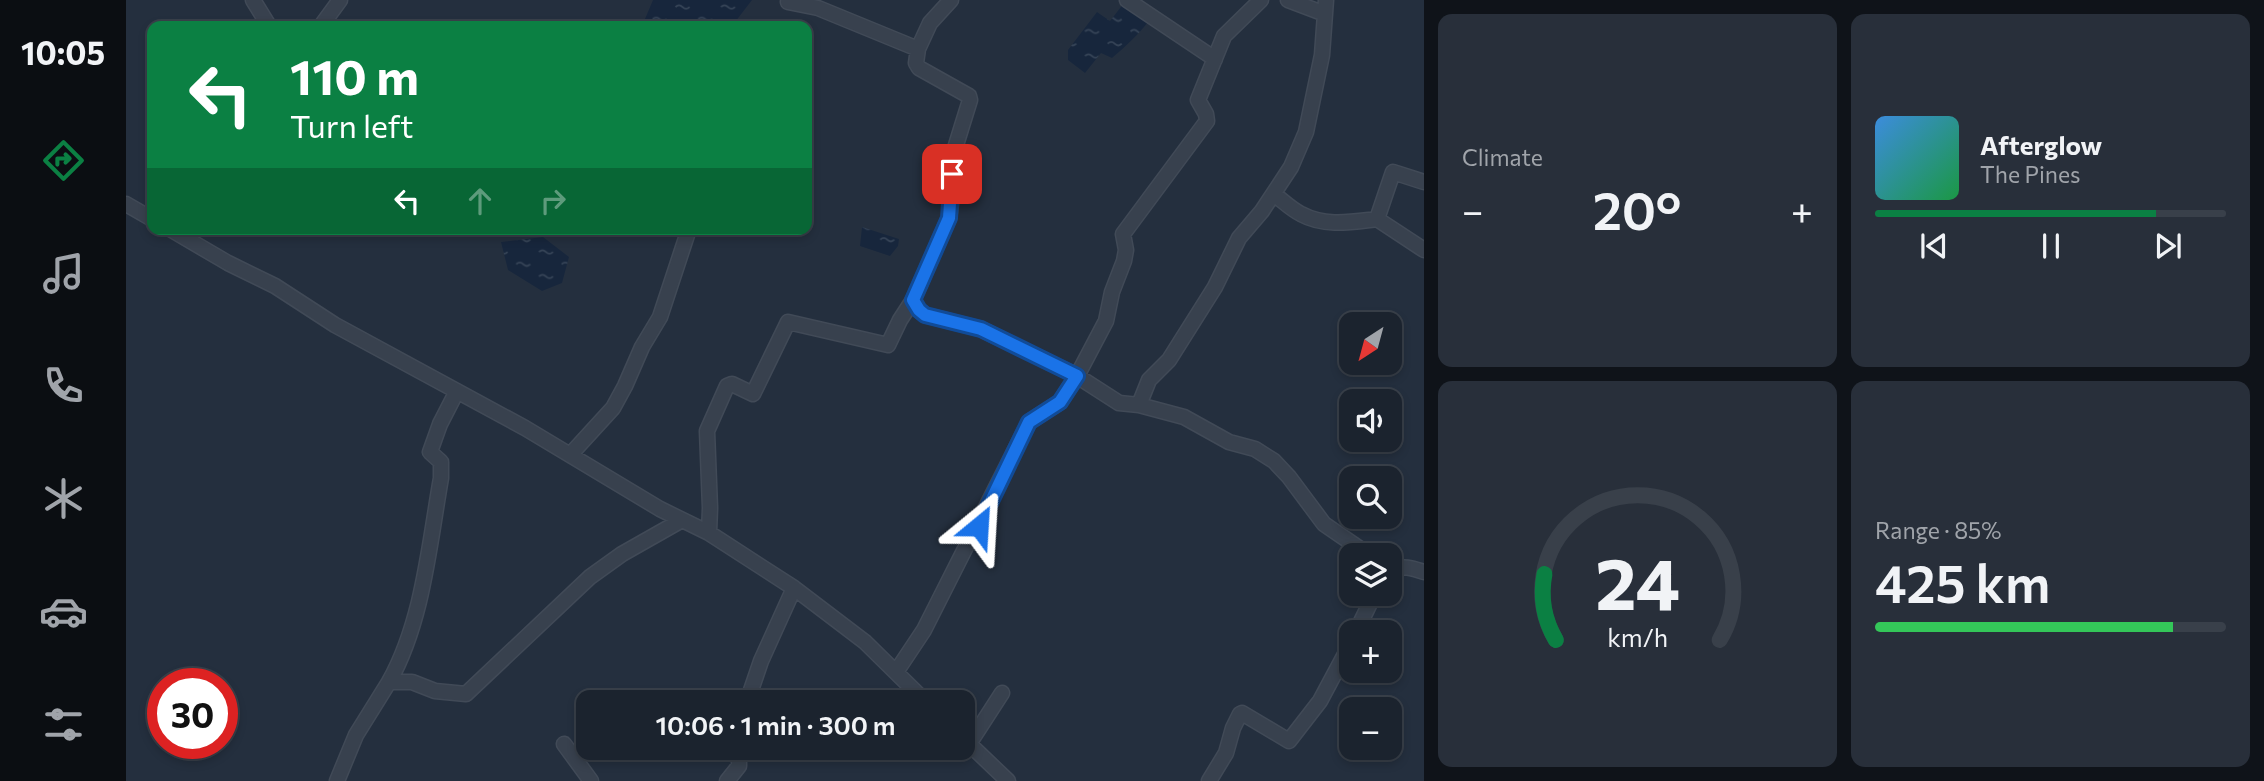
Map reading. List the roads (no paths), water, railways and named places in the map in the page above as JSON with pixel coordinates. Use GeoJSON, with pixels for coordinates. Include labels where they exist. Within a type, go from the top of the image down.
{"type":"FeatureCollection","features":[{"type":"Feature","properties":{"kind":"street"},"geometry":{"type":"LineString","coordinates":[[253,0],[266,21]]}},
{"type":"Feature","properties":{"kind":"street"},"geometry":{"type":"LineString","coordinates":[[325,21],[340,0]]}},
{"type":"Feature","properties":{"kind":"street"},"geometry":{"type":"LineString","coordinates":[[709,533],[707,431],[727,386],[732,384],[753,394],[788,322],[888,345],[913,300],[949,218],[953,190],[952,158],[970,100],[969,96],[919,68],[916,63],[918,48],[930,23],[951,0]]}},
{"type":"Feature","properties":{"kind":"street"},"geometry":{"type":"LineString","coordinates":[[1127,0],[1215,59]]}},
{"type":"Feature","properties":{"kind":"street"},"geometry":{"type":"LineString","coordinates":[[896,672],[924,630],[1029,422],[1060,402],[1077,376],[1106,321],[1112,292],[1124,261],[1126,250],[1123,234],[1207,121],[1198,100],[1224,36],[1261,0]]}},
{"type":"Feature","properties":{"kind":"street"},"geometry":{"type":"LineString","coordinates":[[1139,405],[1149,380],[1169,360],[1215,287],[1239,238],[1274,194],[1291,167],[1306,132],[1322,55],[1325,7],[1288,0]]}},
{"type":"Feature","properties":{"kind":"street"},"geometry":{"type":"LineString","coordinates":[[788,2],[818,8],[918,48]]}},
{"type":"Feature","properties":{"kind":"street"},"geometry":{"type":"LineString","coordinates":[[1377,219],[1393,172],[1424,182]]}},
{"type":"Feature","properties":{"kind":"street"},"geometry":{"type":"LineString","coordinates":[[1274,194],[1300,214],[1320,221],[1339,224],[1377,219],[1424,250]]}},
{"type":"Feature","properties":{"kind":"street"},"geometry":{"type":"LineString","coordinates":[[126,204],[147,216]]}},
{"type":"Feature","properties":{"kind":"street"},"geometry":{"type":"LineString","coordinates":[[180,235],[275,286],[335,325],[457,391],[660,509],[709,533],[794,588],[865,642],[914,690]]}},
{"type":"Feature","properties":{"kind":"street"},"geometry":{"type":"LineString","coordinates":[[570,455],[613,408],[625,386],[642,347],[660,317],[687,235]]}},
{"type":"Feature","properties":{"kind":"street"},"geometry":{"type":"LineString","coordinates":[[913,300],[925,315],[981,329],[1077,376],[1119,403],[1139,405],[1184,418],[1229,442],[1255,449],[1274,461],[1289,477],[1324,524],[1352,543]]}},
{"type":"Feature","properties":{"kind":"street"},"geometry":{"type":"LineString","coordinates":[[337,781],[356,736],[403,656],[420,597],[441,478],[441,462],[430,452],[440,424],[457,391]]}},
{"type":"Feature","properties":{"kind":"street"},"geometry":{"type":"LineString","coordinates":[[388,682],[412,682],[435,691],[466,694],[590,577],[622,554],[682,520]]}},
{"type":"Feature","properties":{"kind":"street"},"geometry":{"type":"LineString","coordinates":[[1402,567],[1424,572]]}},
{"type":"Feature","properties":{"kind":"street"},"geometry":{"type":"LineString","coordinates":[[751,690],[761,661],[794,588]]}},
{"type":"Feature","properties":{"kind":"street"},"geometry":{"type":"LineString","coordinates":[[1209,781],[1226,753],[1240,713],[1289,741],[1320,701],[1339,665]]}},
{"type":"Feature","properties":{"kind":"street"},"geometry":{"type":"LineString","coordinates":[[975,728],[1002,693]]}},
{"type":"Feature","properties":{"kind":"street"},"geometry":{"type":"LineString","coordinates":[[564,744],[591,781]]}},
{"type":"Feature","properties":{"kind":"street"},"geometry":{"type":"LineString","coordinates":[[975,749],[1007,781]]}},
{"type":"Feature","properties":{"kind":"street"},"geometry":{"type":"LineString","coordinates":[[727,781],[741,774]]}},
{"type":"Feature","properties":{"kind":"water"},"geometry":{"type":"Polygon","coordinates":[[[653,0],[752,0],[736,21],[644,21],[653,0]]]}},
{"type":"Feature","properties":{"kind":"water"},"geometry":{"type":"Polygon","coordinates":[[[1124,3],[1149,21],[1112,58],[1101,53],[1085,73],[1068,60],[1068,50],[1097,12],[1110,21],[1124,3]]]}},
{"type":"Feature","properties":{"kind":"water"},"geometry":{"type":"Polygon","coordinates":[[[862,227],[899,239],[898,246],[890,256],[860,246],[862,227]]]}},
{"type":"Feature","properties":{"kind":"water"},"geometry":{"type":"Polygon","coordinates":[[[543,237],[569,257],[562,283],[542,291],[508,270],[501,242],[543,237]]]}}]}
